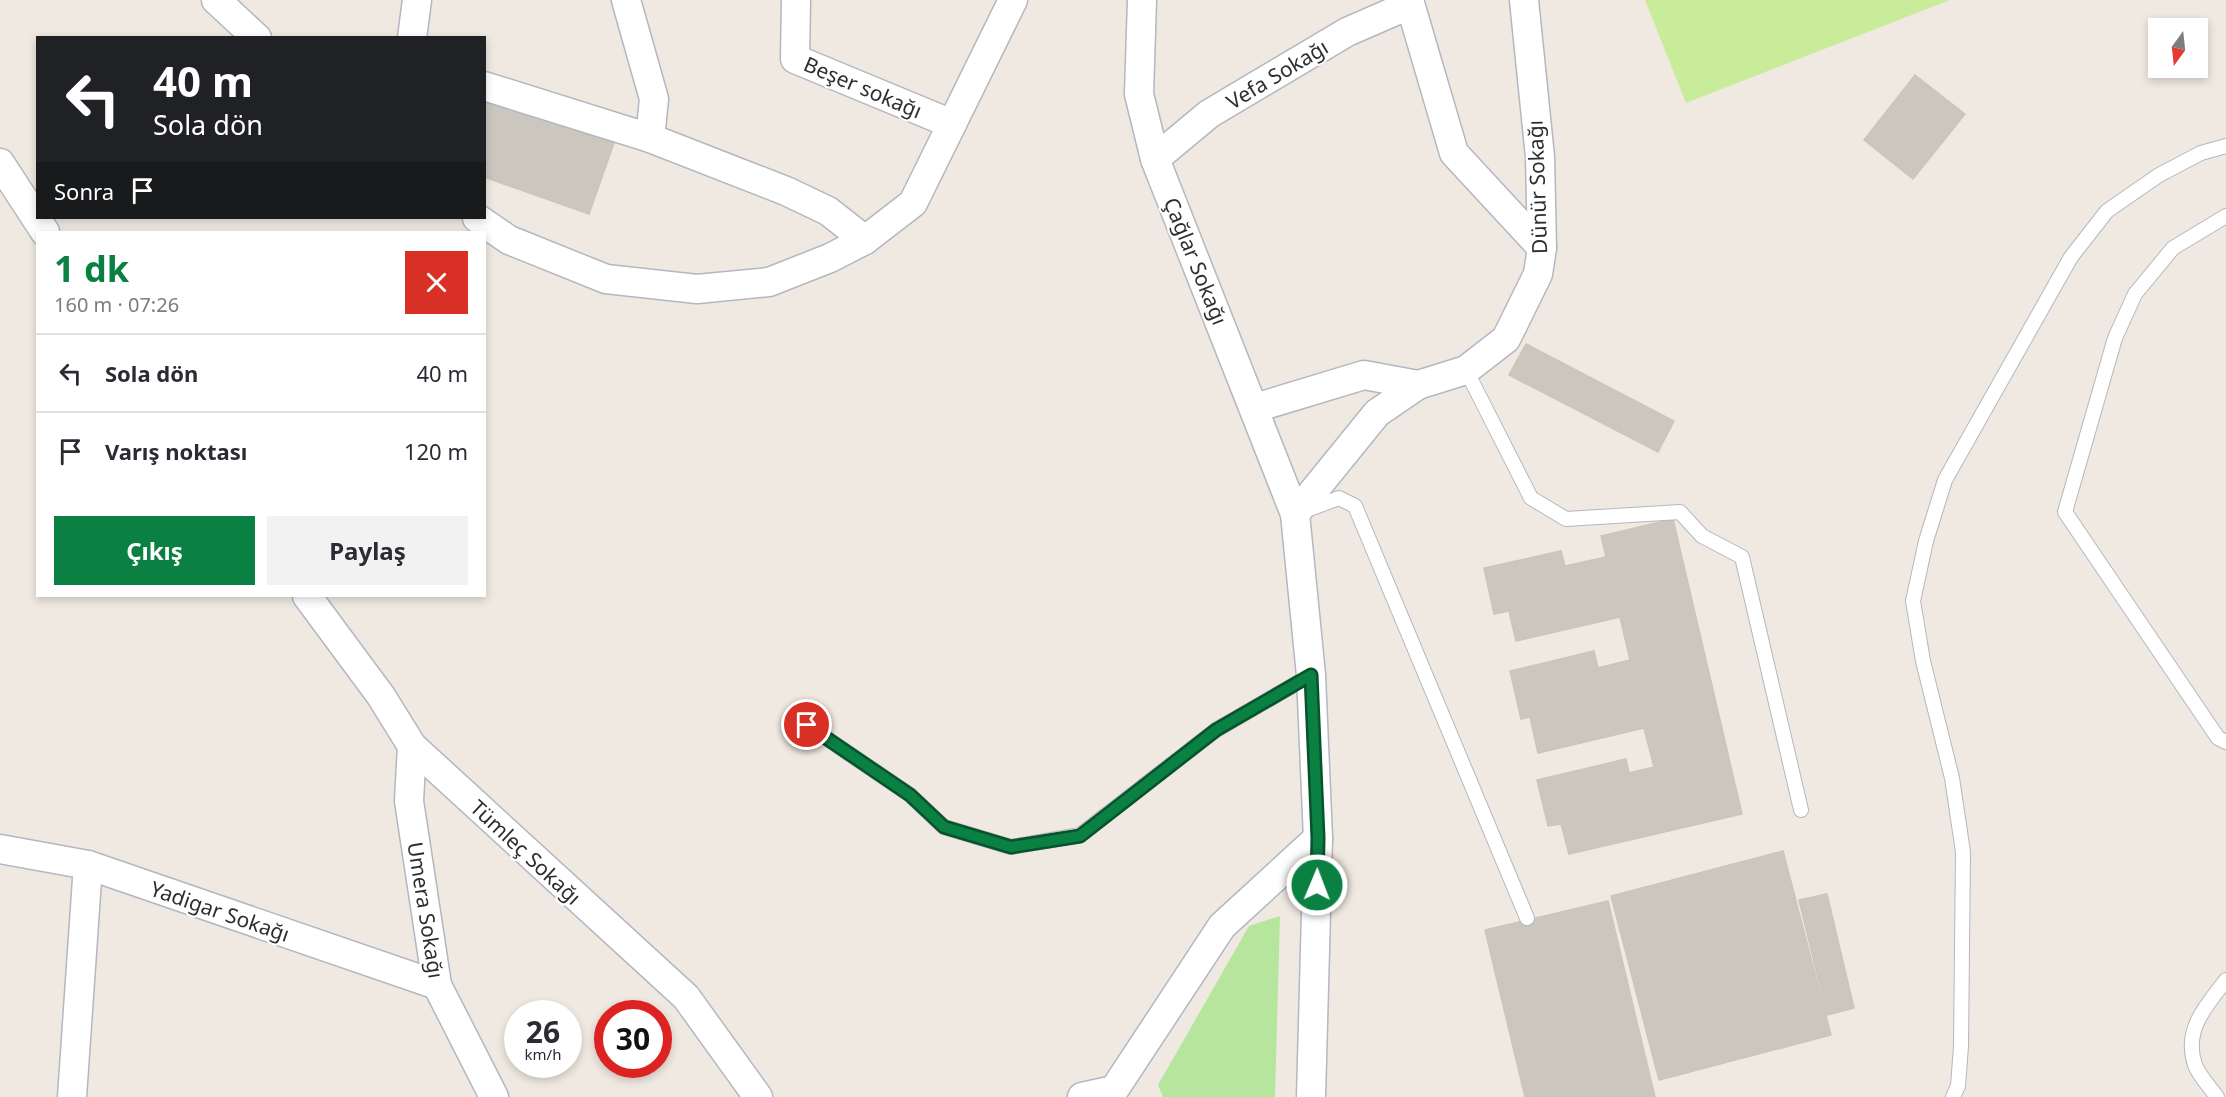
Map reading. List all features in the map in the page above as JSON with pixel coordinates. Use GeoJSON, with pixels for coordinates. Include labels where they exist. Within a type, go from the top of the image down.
{"type":"FeatureCollection","features":[{"type":"Feature","properties":{"kind":"street"},"geometry":{"type":"LineString","coordinates":[[216,0],[255,36]]}},
{"type":"Feature","properties":{"kind":"street"},"geometry":{"type":"LineString","coordinates":[[412,36],[417,0]]}},
{"type":"Feature","properties":{"kind":"street"},"geometry":{"type":"LineString","coordinates":[[626,0],[654,99],[650,138]]}},
{"type":"Feature","properties":{"kind":"street","name":"Beşer sokağı"},"geometry":{"type":"LineString","coordinates":[[796,0],[795,59],[952,124]]}},
{"type":"Feature","properties":{"kind":"street"},"geometry":{"type":"LineString","coordinates":[[478,219],[509,240],[606,279],[697,289],[769,282],[830,258],[865,240],[913,203],[1013,0]]}},
{"type":"Feature","properties":{"kind":"street","name":"Çağlar Sokağı"},"geometry":{"type":"LineString","coordinates":[[1142,0],[1139,94],[1155,159],[1295,514],[1311,675],[1318,838],[1311,1097]]}},
{"type":"Feature","properties":{"kind":"street","name":"Dünür Sokağı"},"geometry":{"type":"LineString","coordinates":[[1295,514],[1377,413],[1418,385],[1466,370],[1506,339],[1538,274],[1542,248],[1540,157],[1524,0]]}},
{"type":"Feature","properties":{"kind":"street"},"geometry":{"type":"LineString","coordinates":[[1409,2],[1454,153],[1542,248]]}},
{"type":"Feature","properties":{"kind":"street","name":"Vefa Sokağı"},"geometry":{"type":"LineString","coordinates":[[1155,159],[1209,114],[1347,32],[1409,2]]}},
{"type":"Feature","properties":{"kind":"street"},"geometry":{"type":"LineString","coordinates":[[486,87],[650,138],[796,196],[828,211],[865,240]]}},
{"type":"Feature","properties":{"kind":"street"},"geometry":{"type":"LineString","coordinates":[[0,163],[36,218]]}},
{"type":"Feature","properties":{"kind":"street","name":"Dünür Sokağı"},"geometry":{"type":"LineString","coordinates":[[1255,408],[1364,375],[1418,385]]}},
{"type":"Feature","properties":{"kind":"street","name":"Tümleç Sokağı"},"geometry":{"type":"LineString","coordinates":[[308,597],[381,696],[412,746],[686,997],[758,1097]]}},
{"type":"Feature","properties":{"kind":"street","name":"Umera Sokağı"},"geometry":{"type":"LineString","coordinates":[[412,746],[409,801],[437,985],[494,1097]]}},
{"type":"Feature","properties":{"kind":"street"},"geometry":{"type":"LineString","coordinates":[[1082,1097],[1114,1090],[1222,926],[1318,838]]}},
{"type":"Feature","properties":{"kind":"street","name":"Yadigar Sokağı"},"geometry":{"type":"LineString","coordinates":[[0,849],[88,865],[437,985]]}},
{"type":"Feature","properties":{"kind":"street"},"geometry":{"type":"LineString","coordinates":[[72,1097],[88,865]]}},
{"type":"Feature","properties":{"kind":"lane"},"geometry":{"type":"LineString","coordinates":[[1953,1097],[1958,1086],[1961,1046],[1963,852],[1952,778],[1923,661],[1913,601],[1926,541],[1945,480],[2071,257],[2107,211],[2180,164],[2201,153],[2226,146]]}},
{"type":"Feature","properties":{"kind":"lane"},"geometry":{"type":"LineString","coordinates":[[2226,216],[2173,248],[2135,294],[2115,338],[2065,512],[2218,738],[2226,742]]}},
{"type":"Feature","properties":{"kind":"lane"},"geometry":{"type":"LineString","coordinates":[[1466,370],[1531,498],[1566,519],[1680,512],[1702,536],[1742,557],[1801,810]]}},
{"type":"Feature","properties":{"kind":"lane"},"geometry":{"type":"LineString","coordinates":[[1295,514],[1339,498],[1355,506],[1527,918]]}},
{"type":"Feature","properties":{"kind":"lane"},"geometry":{"type":"LineString","coordinates":[[807,725],[910,795],[944,827],[1011,847],[1080,836],[1216,730],[1311,675]]}},
{"type":"Feature","properties":{"kind":"lane"},"geometry":{"type":"LineString","coordinates":[[2217,1097],[2196,1066],[2191,1036],[2198,1017],[2226,980]]}},
{"type":"Feature","properties":{"kind":"green space"},"geometry":{"type":"Polygon","coordinates":[[[1645,0],[1950,0],[1686,103],[1645,0]]]}},
{"type":"Feature","properties":{"kind":"green space"},"geometry":{"type":"Polygon","coordinates":[[[1280,916],[1275,1097],[1163,1097],[1158,1085],[1249,926],[1280,916]]]}},
{"type":"Feature","properties":{"kind":"building"},"geometry":{"type":"Polygon","coordinates":[[[1915,75],[1965,114],[1913,179],[1864,140],[1915,75]]]}},
{"type":"Feature","properties":{"kind":"building"},"geometry":{"type":"Polygon","coordinates":[[[486,98],[614,143],[589,214],[486,178],[486,98]]]}},
{"type":"Feature","properties":{"kind":"building"},"geometry":{"type":"Polygon","coordinates":[[[1526,344],[1674,421],[1658,452],[1509,375],[1526,344]]]}},
{"type":"Feature","properties":{"kind":"building"},"geometry":{"type":"Polygon","coordinates":[[[1673,519],[1742,814],[1569,854],[1561,824],[1548,826],[1537,780],[1626,759],[1629,773],[1654,767],[1644,728],[1538,753],[1530,717],[1521,719],[1510,671],[1594,651],[1598,668],[1630,660],[1620,617],[1516,641],[1509,611],[1494,614],[1484,568],[1561,551],[1565,566],[1606,557],[1601,536],[1673,519]]]}},
{"type":"Feature","properties":{"kind":"building"},"geometry":{"type":"Polygon","coordinates":[[[1783,851],[1831,1035],[1659,1080],[1611,896],[1783,851]]]}},
{"type":"Feature","properties":{"kind":"building"},"geometry":{"type":"Polygon","coordinates":[[[1827,894],[1854,1008],[1827,1015],[1799,900],[1827,894]]]}},
{"type":"Feature","properties":{"kind":"building"},"geometry":{"type":"Polygon","coordinates":[[[1608,901],[1655,1097],[1525,1097],[1485,930],[1608,901]]]}},
{"type":"Feature","properties":{"kind":"route"},"geometry":{"type":"LineString","coordinates":[[807,725],[910,795],[944,827],[1011,847],[1080,836],[1216,730],[1311,675],[1318,838],[1317,885]]}}]}
